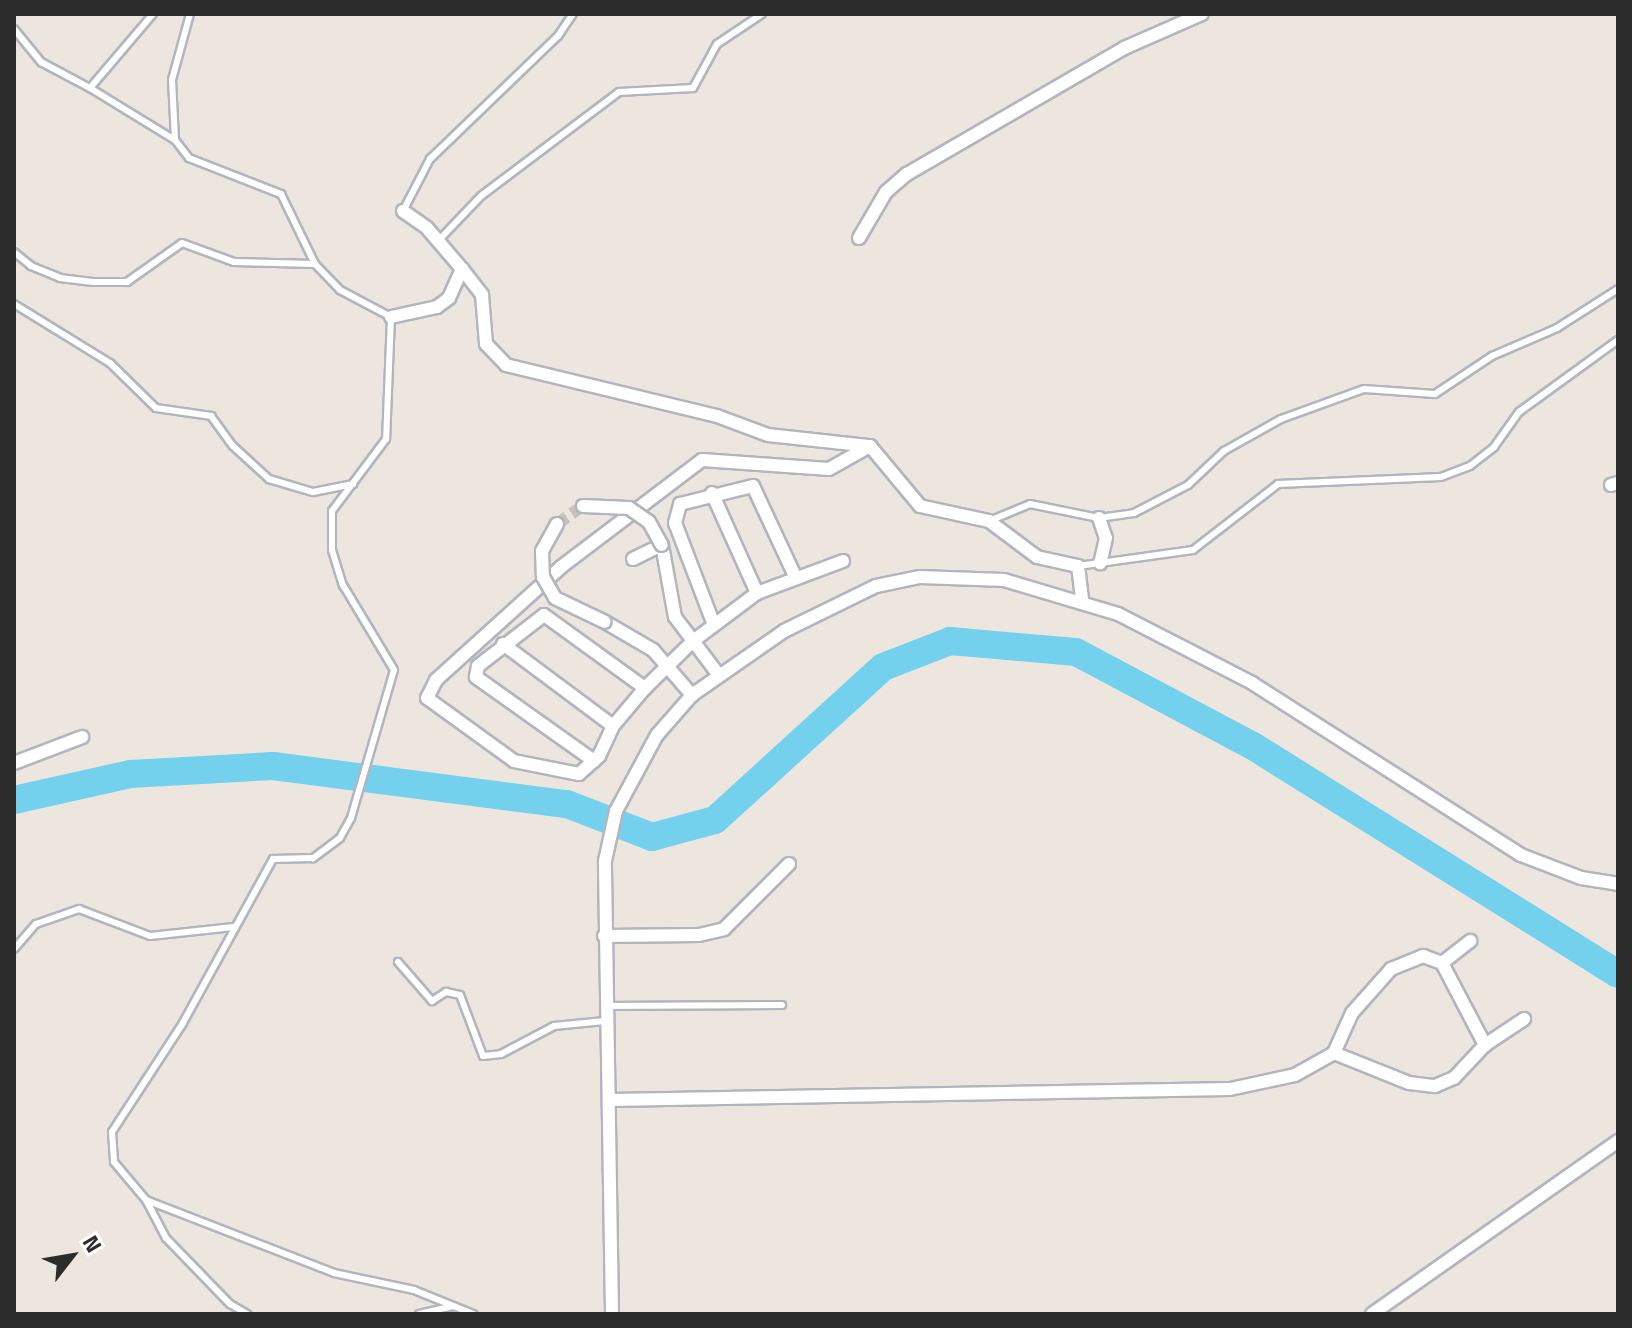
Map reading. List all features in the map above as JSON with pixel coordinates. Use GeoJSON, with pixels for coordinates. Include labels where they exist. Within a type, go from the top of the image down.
{"type":"FeatureCollection","features":[{"type":"Feature","properties":{"kind":"street"},"geometry":{"type":"LineString","coordinates":[[859,238],[886,192],[907,174],[1124,48],[1202,14]]}},
{"type":"Feature","properties":{"kind":"street"},"geometry":{"type":"LineString","coordinates":[[403,211],[439,241],[482,295],[486,344],[506,365],[717,416],[768,435],[870,446],[920,506],[989,521],[1037,557],[1078,566],[1082,601]]}},
{"type":"Feature","properties":{"kind":"street"},"geometry":{"type":"LineString","coordinates":[[391,317],[437,307],[449,298],[462,269]]}},
{"type":"Feature","properties":{"kind":"street"},"geometry":{"type":"LineString","coordinates":[[843,561],[795,576],[757,593],[693,641],[666,664],[645,688],[613,726],[594,761],[579,774],[514,761],[436,710],[428,691],[561,567],[702,460],[829,469],[870,446]]}},
{"type":"Feature","properties":{"kind":"street"},"geometry":{"type":"LineString","coordinates":[[714,625],[674,515],[680,504],[742,485],[757,489],[795,576]]}},
{"type":"Feature","properties":{"kind":"street"},"geometry":{"type":"LineString","coordinates":[[712,493],[757,593]]}},
{"type":"Feature","properties":{"kind":"street"},"geometry":{"type":"LineString","coordinates":[[583,506],[629,508],[649,522],[662,545],[675,617],[718,674]]}},
{"type":"Feature","properties":{"kind":"street"},"geometry":{"type":"LineString","coordinates":[[1099,518],[1106,538],[1100,563]]}},
{"type":"Feature","properties":{"kind":"street"},"geometry":{"type":"LineString","coordinates":[[557,524],[542,551],[543,577],[555,598],[634,635],[666,664],[692,695]]}},
{"type":"Feature","properties":{"kind":"street"},"geometry":{"type":"LineString","coordinates":[[633,559],[662,545]]}},
{"type":"Feature","properties":{"kind":"street"},"geometry":{"type":"LineString","coordinates":[[612,1314],[611,1100],[605,1021],[604,936],[605,861],[616,811],[657,735],[692,695],[718,674],[830,607],[876,586],[920,577],[1004,580],[1082,601],[1186,646],[1252,683],[1521,855],[1581,878],[1618,884]]}},
{"type":"Feature","properties":{"kind":"street"},"geometry":{"type":"LineString","coordinates":[[594,761],[476,677],[478,666],[544,615],[645,688]]}},
{"type":"Feature","properties":{"kind":"street"},"geometry":{"type":"LineString","coordinates":[[503,644],[613,726]]}},
{"type":"Feature","properties":{"kind":"street"},"geometry":{"type":"LineString","coordinates":[[14,763],[82,737]]}},
{"type":"Feature","properties":{"kind":"street"},"geometry":{"type":"LineString","coordinates":[[604,936],[699,935],[724,929],[789,864]]}},
{"type":"Feature","properties":{"kind":"street"},"geometry":{"type":"LineString","coordinates":[[1442,963],[1470,941]]}},
{"type":"Feature","properties":{"kind":"street"},"geometry":{"type":"LineString","coordinates":[[611,1100],[1230,1089],[1295,1075],[1334,1053],[1352,1013],[1391,969],[1423,956],[1442,963],[1485,1045]]}},
{"type":"Feature","properties":{"kind":"street"},"geometry":{"type":"LineString","coordinates":[[1334,1053],[1409,1083],[1435,1086],[1454,1078],[1485,1045],[1524,1019]]}},
{"type":"Feature","properties":{"kind":"street"},"geometry":{"type":"LineString","coordinates":[[1372,1314],[1618,1141]]}},
{"type":"Feature","properties":{"kind":"lane"},"geometry":{"type":"LineString","coordinates":[[90,88],[153,14]]}},
{"type":"Feature","properties":{"kind":"lane"},"geometry":{"type":"LineString","coordinates":[[175,140],[172,80],[190,14]]}},
{"type":"Feature","properties":{"kind":"lane"},"geometry":{"type":"LineString","coordinates":[[403,211],[430,159],[558,36],[573,14]]}},
{"type":"Feature","properties":{"kind":"lane"},"geometry":{"type":"LineString","coordinates":[[439,241],[481,196],[619,92],[693,88],[717,44],[762,14]]}},
{"type":"Feature","properties":{"kind":"lane"},"geometry":{"type":"LineString","coordinates":[[14,29],[41,62],[175,140],[189,158],[281,194],[315,264],[340,290],[391,317],[386,439],[332,511],[332,550],[343,585],[394,670],[362,789],[340,838],[313,858],[273,859],[183,1023],[112,1132],[114,1162],[146,1200],[166,1238],[230,1304],[247,1314]]}},
{"type":"Feature","properties":{"kind":"lane"},"geometry":{"type":"LineString","coordinates":[[14,252],[31,266],[60,278],[93,282],[127,282],[182,243],[234,262],[315,264]]}},
{"type":"Feature","properties":{"kind":"lane"},"geometry":{"type":"LineString","coordinates":[[989,521],[1030,504],[1099,518],[1134,513],[1168,496],[1224,451],[1281,419],[1364,389],[1435,394],[1492,356],[1557,328],[1618,289]]}},
{"type":"Feature","properties":{"kind":"lane"},"geometry":{"type":"LineString","coordinates":[[14,304],[110,363],[156,408],[211,416],[233,446],[269,479],[313,492],[353,484]]}},
{"type":"Feature","properties":{"kind":"lane"},"geometry":{"type":"LineString","coordinates":[[1078,566],[1193,550],[1278,484],[1441,477],[1470,466],[1494,447],[1519,412],[1618,340]]}},
{"type":"Feature","properties":{"kind":"lane"},"geometry":{"type":"LineString","coordinates":[[14,949],[36,924],[79,909],[150,936],[234,927]]}},
{"type":"Feature","properties":{"kind":"lane"},"geometry":{"type":"LineString","coordinates":[[398,962],[432,1001],[446,992],[460,995],[473,1040],[483,1056],[501,1054],[554,1026],[605,1021]]}},
{"type":"Feature","properties":{"kind":"lane"},"geometry":{"type":"LineString","coordinates":[[605,1006],[782,1005]]}},
{"type":"Feature","properties":{"kind":"lane"},"geometry":{"type":"LineString","coordinates":[[146,1200],[334,1273],[414,1290],[473,1314]]}},
{"type":"Feature","properties":{"kind":"lane"},"geometry":{"type":"LineString","coordinates":[[419,1314],[453,1306]]}},
{"type":"Feature","properties":{"kind":"waterway"},"geometry":{"type":"LineString","coordinates":[[14,800],[130,774],[273,766],[567,804],[652,837],[715,820],[883,667],[950,641],[1076,652],[1253,746],[1618,974]]}},
{"type":"Feature","properties":{"kind":"tunnel"},"geometry":{"type":"LineString","coordinates":[[557,524],[583,506]]}}]}
